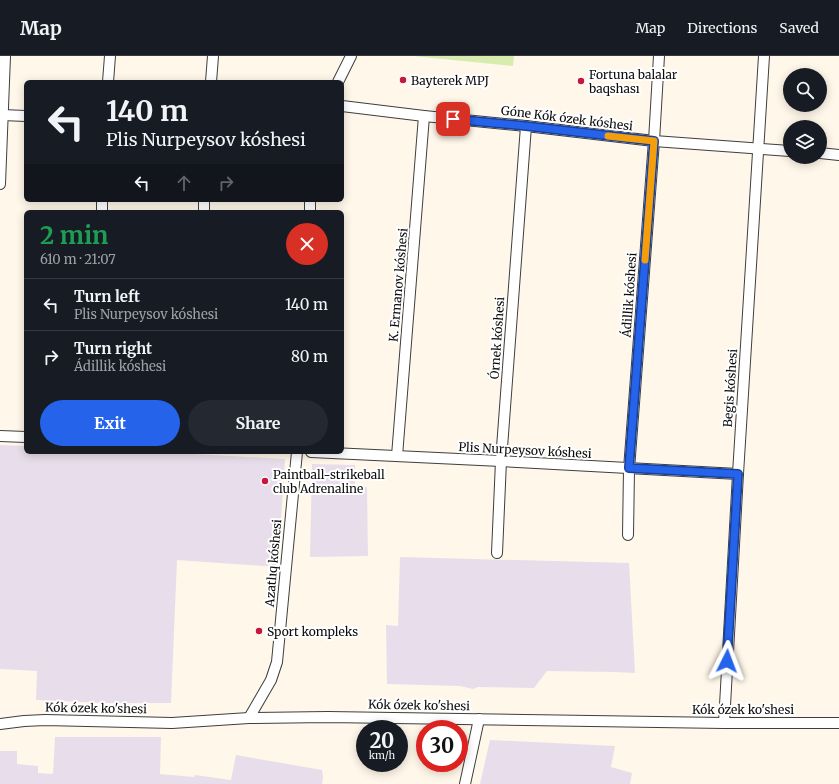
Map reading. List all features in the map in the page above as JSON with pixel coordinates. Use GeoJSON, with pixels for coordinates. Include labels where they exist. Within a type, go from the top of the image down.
{"type":"FeatureCollection","features":[{"type":"Feature","properties":{"kind":"street"},"geometry":{"type":"LineString","coordinates":[[0,184],[1,115],[5,56]]}},
{"type":"Feature","properties":{"kind":"street"},"geometry":{"type":"LineString","coordinates":[[108,80],[110,56]]}},
{"type":"Feature","properties":{"kind":"street"},"geometry":{"type":"LineString","coordinates":[[211,80],[213,56]]}},
{"type":"Feature","properties":{"kind":"street"},"geometry":{"type":"LineString","coordinates":[[339,80],[351,56]]}},
{"type":"Feature","properties":{"kind":"street","name":"Ádillik kóshesi"},"geometry":{"type":"LineString","coordinates":[[628,535],[629,468],[659,56]]}},
{"type":"Feature","properties":{"kind":"street","name":"Begis kóshesi"},"geometry":{"type":"LineString","coordinates":[[724,723],[764,56]]}},
{"type":"Feature","properties":{"kind":"street","name":"Góne Kók ózek kóshesi"},"geometry":{"type":"LineString","coordinates":[[344,106],[654,141],[783,151]]}},
{"type":"Feature","properties":{"kind":"street"},"geometry":{"type":"LineString","coordinates":[[1,115],[24,116]]}},
{"type":"Feature","properties":{"kind":"street","name":"K. Ermanov kóshesi"},"geometry":{"type":"LineString","coordinates":[[397,456],[424,116]]}},
{"type":"Feature","properties":{"kind":"street","name":"Órnek kóshesi"},"geometry":{"type":"LineString","coordinates":[[497,553],[501,461],[526,126]]}},
{"type":"Feature","properties":{"kind":"street"},"geometry":{"type":"LineString","coordinates":[[827,154],[839,155]]}},
{"type":"Feature","properties":{"kind":"street"},"geometry":{"type":"LineString","coordinates":[[0,436],[24,437]]}},
{"type":"Feature","properties":{"kind":"street","name":"Azatlıq kóshesi"},"geometry":{"type":"LineString","coordinates":[[249,718],[271,680],[277,662],[297,454]]}},
{"type":"Feature","properties":{"kind":"street","name":"Plis Nurpeysov kóshesi"},"geometry":{"type":"LineString","coordinates":[[344,454],[738,474]]}},
{"type":"Feature","properties":{"kind":"street","name":"Kók ózek ko'shesi"},"geometry":{"type":"LineString","coordinates":[[0,724],[45,720],[172,723],[249,718],[328,717],[724,723],[839,723]]}},
{"type":"Feature","properties":{"kind":"street"},"geometry":{"type":"LineString","coordinates":[[465,784],[479,719]]}},
{"type":"Feature","properties":{"kind":"shaded area"},"geometry":{"type":"Polygon","coordinates":[[[0,445],[24,446],[24,454],[194,454],[285,459],[278,567],[177,560],[171,703],[105,703],[36,700],[37,671],[0,669],[0,445]]]}},
{"type":"Feature","properties":{"kind":"shaded area"},"geometry":{"type":"Polygon","coordinates":[[[312,464],[355,465],[355,487],[367,487],[368,556],[310,557],[312,464]]]}},
{"type":"Feature","properties":{"kind":"shaded area"},"geometry":{"type":"Polygon","coordinates":[[[400,557],[629,563],[635,673],[547,671],[534,688],[478,687],[473,689],[460,686],[387,684],[386,625],[398,626],[400,557]]]}},
{"type":"Feature","properties":{"kind":"shaded area"},"geometry":{"type":"Polygon","coordinates":[[[55,737],[161,737],[160,774],[194,777],[195,775],[231,780],[236,755],[322,770],[323,778],[322,784],[0,784],[0,751],[17,751],[17,764],[38,766],[38,773],[53,774],[55,737]]]}},
{"type":"Feature","properties":{"kind":"shaded area"},"geometry":{"type":"Polygon","coordinates":[[[490,740],[615,746],[611,767],[632,773],[630,784],[480,784],[490,740]]]}},
{"type":"Feature","properties":{"kind":"green space"},"geometry":{"type":"Polygon","coordinates":[[[413,56],[514,56],[513,66],[413,56]]]}},
{"type":"Feature","properties":{"kind":"slow traffic"},"geometry":{"type":"LineString","coordinates":[[608,136],[654,141],[645,260]]}},
{"type":"Feature","properties":{"kind":"place","name":"Bayterek MPJ"},"geometry":{"type":"Point","coordinates":[403,80]}},
{"type":"Feature","properties":{"kind":"place","name":"Fortuna balalar baqshası"},"geometry":{"type":"Point","coordinates":[581,81]}},
{"type":"Feature","properties":{"kind":"place","name":"Paintball-strikeball club Adrenaline"},"geometry":{"type":"Point","coordinates":[265,481]}},
{"type":"Feature","properties":{"kind":"place","name":"Sport kompleks"},"geometry":{"type":"Point","coordinates":[259,631]}},
{"type":"Feature","properties":{"kind":"route"},"geometry":{"type":"LineString","coordinates":[[453,119],[654,141],[629,468],[738,474],[727,661]]}}]}
